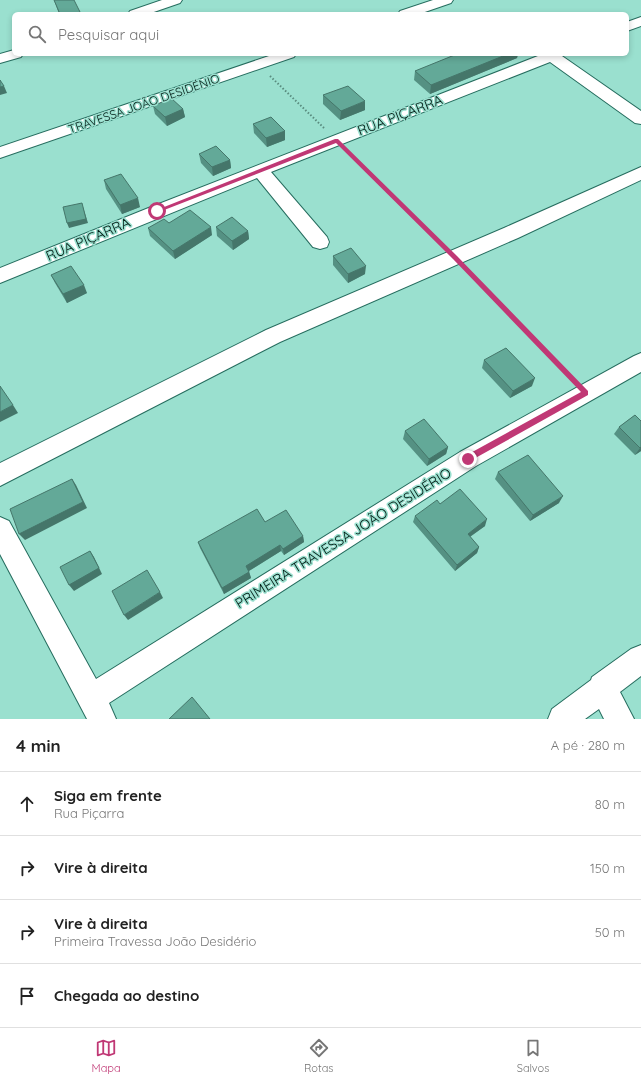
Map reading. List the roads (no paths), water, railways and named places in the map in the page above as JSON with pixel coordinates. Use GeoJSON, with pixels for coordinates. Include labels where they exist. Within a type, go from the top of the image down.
{"type":"FeatureCollection","features":[{"type":"Feature","properties":{"kind":"street"},"geometry":{"type":"LineString","coordinates":[[141,12],[175,0]]}},
{"type":"Feature","properties":{"kind":"street"},"geometry":{"type":"LineString","coordinates":[[411,12],[446,0]]}},
{"type":"Feature","properties":{"kind":"street"},"geometry":{"type":"LineString","coordinates":[[629,26],[641,21]]}},
{"type":"Feature","properties":{"kind":"street"},"geometry":{"type":"LineString","coordinates":[[0,59],[12,55]]}},
{"type":"Feature","properties":{"kind":"street","name":"TRAVESSA JOÃO DESIDÉNIO"},"geometry":{"type":"LineString","coordinates":[[0,153],[283,56]]}},
{"type":"Feature","properties":{"kind":"street","name":"RUA PIÇARRA"},"geometry":{"type":"LineString","coordinates":[[0,276],[157,211],[551,56]]}},
{"type":"Feature","properties":{"kind":"street"},"geometry":{"type":"LineString","coordinates":[[555,56],[641,119]]}},
{"type":"Feature","properties":{"kind":"street"},"geometry":{"type":"LineString","coordinates":[[260,170],[320,242]]}},
{"type":"Feature","properties":{"kind":"street"},"geometry":{"type":"LineString","coordinates":[[0,476],[273,336],[455,258],[641,173]]}},
{"type":"Feature","properties":{"kind":"street","name":"PRIMEIRA TRAVESSA JOÃO DESIDÉRIO"},"geometry":{"type":"LineString","coordinates":[[97,709],[468,459],[641,362]]}},
{"type":"Feature","properties":{"kind":"street"},"geometry":{"type":"LineString","coordinates":[[0,529],[97,709]]}},
{"type":"Feature","properties":{"kind":"street"},"geometry":{"type":"LineString","coordinates":[[562,719],[602,687],[641,659]]}},
{"type":"Feature","properties":{"kind":"street"},"geometry":{"type":"LineString","coordinates":[[602,687],[620,719]]}}]}
